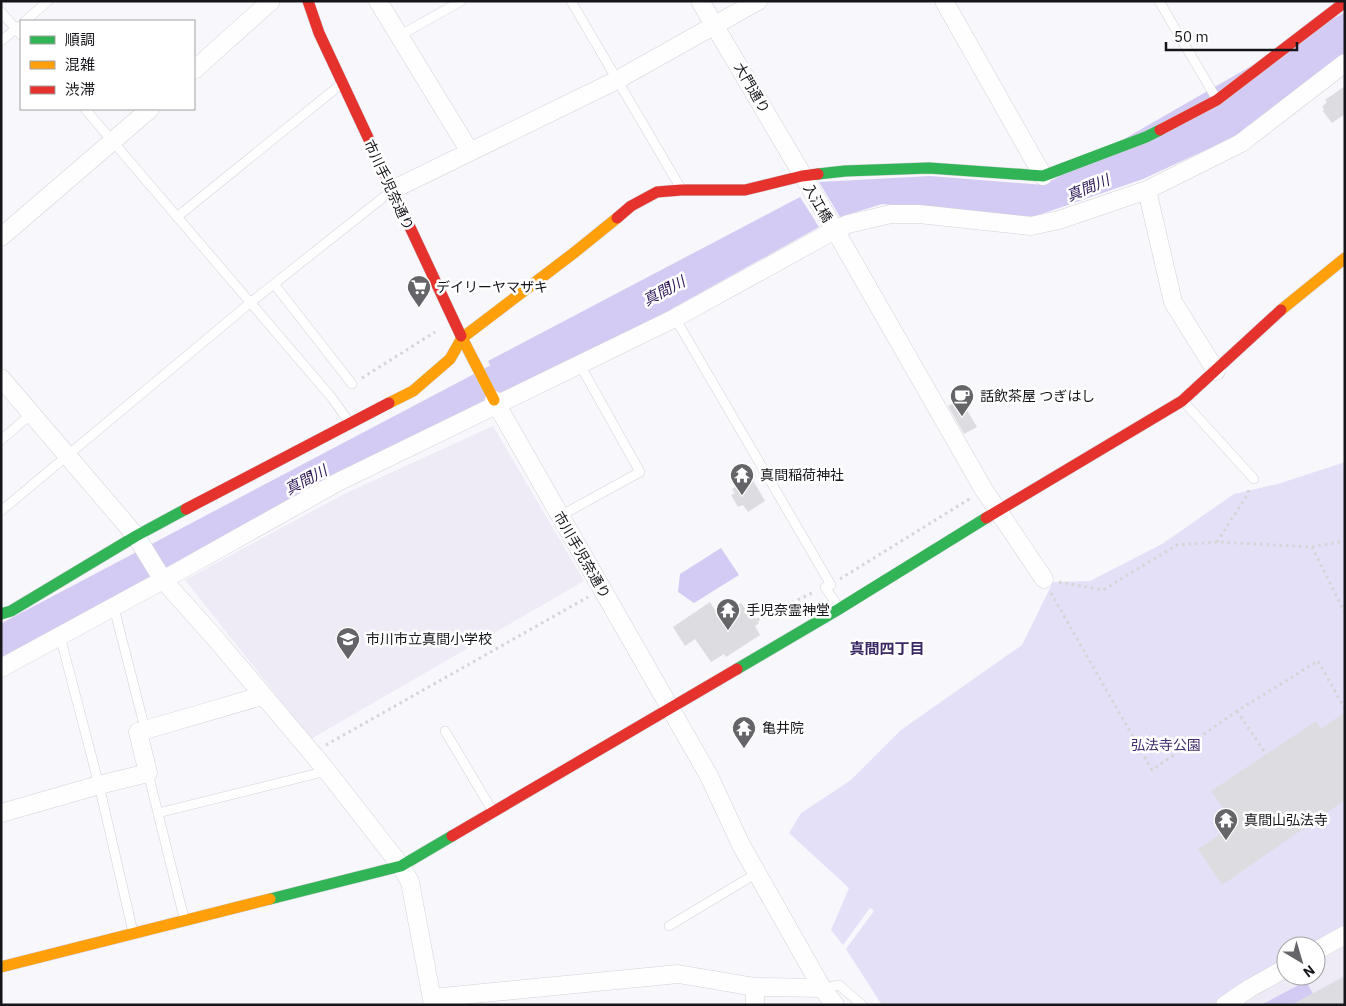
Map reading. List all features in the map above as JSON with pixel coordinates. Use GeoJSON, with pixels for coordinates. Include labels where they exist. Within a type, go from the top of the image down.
{"type":"FeatureCollection","features":[{"type":"Feature","properties":{"kind":"street"},"geometry":{"type":"LineString","coordinates":[[195,69],[271,1]]}},
{"type":"Feature","properties":{"kind":"street","name":"市川手児奈通り"},"geometry":{"type":"LineString","coordinates":[[308,1],[319,33],[342,84],[476,366],[601,589],[709,776],[741,845],[822,988],[835,1005]]}},
{"type":"Feature","properties":{"kind":"street"},"geometry":{"type":"LineString","coordinates":[[378,1],[470,152]]}},
{"type":"Feature","properties":{"kind":"street","name":"大門通り"},"geometry":{"type":"LineString","coordinates":[[700,1],[802,176]]}},
{"type":"Feature","properties":{"kind":"street"},"geometry":{"type":"LineString","coordinates":[[392,190],[617,80],[758,1]]}},
{"type":"Feature","properties":{"kind":"street"},"geometry":{"type":"LineString","coordinates":[[944,1],[1043,176]]}},
{"type":"Feature","properties":{"kind":"street"},"geometry":{"type":"LineString","coordinates":[[1,614],[11,610],[136,536],[413,391],[450,359],[462,338],[575,252],[631,206],[657,192],[745,190],[802,176],[845,171],[929,168],[1043,176],[1146,137],[1217,100],[1345,2]]}},
{"type":"Feature","properties":{"kind":"street"},"geometry":{"type":"LineString","coordinates":[[1,668],[114,608],[338,482],[496,403],[675,318],[848,224],[891,214],[919,214],[1031,226],[1059,220],[1147,190],[1241,143],[1345,63]]}},
{"type":"Feature","properties":{"kind":"street"},"geometry":{"type":"LineString","coordinates":[[1,236],[149,110]]}},
{"type":"Feature","properties":{"kind":"street","name":"入江橋"},"geometry":{"type":"LineString","coordinates":[[802,176],[984,490],[1044,580]]}},
{"type":"Feature","properties":{"kind":"street"},"geometry":{"type":"LineString","coordinates":[[1147,190],[1173,302],[1216,371]]}},
{"type":"Feature","properties":{"kind":"street"},"geometry":{"type":"LineString","coordinates":[[1,967],[401,866],[670,709],[1182,401],[1295,297],[1341,264]]}},
{"type":"Feature","properties":{"kind":"street"},"geometry":{"type":"LineString","coordinates":[[1,378],[136,536],[163,580],[215,638],[327,771],[401,866],[410,882],[433,1001],[678,974],[756,987],[822,988]]}},
{"type":"Feature","properties":{"kind":"street"},"geometry":{"type":"LineString","coordinates":[[1,813],[148,773],[138,732],[262,696]]}},
{"type":"Feature","properties":{"kind":"street"},"geometry":{"type":"LineString","coordinates":[[1326,945],[1345,935]]}},
{"type":"Feature","properties":{"kind":"street"},"geometry":{"type":"LineString","coordinates":[[1225,1005],[1276,974]]}},
{"type":"Feature","properties":{"kind":"street"},"geometry":{"type":"LineString","coordinates":[[755,1005],[756,987]]}},
{"type":"Feature","properties":{"kind":"lane"},"geometry":{"type":"LineString","coordinates":[[26,20],[48,1]]}},
{"type":"Feature","properties":{"kind":"lane"},"geometry":{"type":"LineString","coordinates":[[399,36],[461,1]]}},
{"type":"Feature","properties":{"kind":"lane"},"geometry":{"type":"LineString","coordinates":[[572,1],[681,190]]}},
{"type":"Feature","properties":{"kind":"lane"},"geometry":{"type":"LineString","coordinates":[[1159,1],[1217,100]]}},
{"type":"Feature","properties":{"kind":"lane"},"geometry":{"type":"LineString","coordinates":[[1,12],[20,29],[1,41]]}},
{"type":"Feature","properties":{"kind":"lane"},"geometry":{"type":"LineString","coordinates":[[177,217],[342,84]]}},
{"type":"Feature","properties":{"kind":"lane"},"geometry":{"type":"LineString","coordinates":[[86,110],[332,398],[350,423]]}},
{"type":"Feature","properties":{"kind":"lane"},"geometry":{"type":"LineString","coordinates":[[1,511],[250,303],[392,190]]}},
{"type":"Feature","properties":{"kind":"lane"},"geometry":{"type":"LineString","coordinates":[[274,284],[352,384]]}},
{"type":"Feature","properties":{"kind":"lane"},"geometry":{"type":"LineString","coordinates":[[675,318],[839,608]]}},
{"type":"Feature","properties":{"kind":"lane"},"geometry":{"type":"LineString","coordinates":[[560,516],[640,472],[580,364]]}},
{"type":"Feature","properties":{"kind":"lane"},"geometry":{"type":"LineString","coordinates":[[1182,401],[1254,479]]}},
{"type":"Feature","properties":{"kind":"lane"},"geometry":{"type":"LineString","coordinates":[[1,440],[31,414]]}},
{"type":"Feature","properties":{"kind":"lane"},"geometry":{"type":"LineString","coordinates":[[114,608],[145,729]]}},
{"type":"Feature","properties":{"kind":"lane"},"geometry":{"type":"LineString","coordinates":[[60,636],[99,785],[133,933]]}},
{"type":"Feature","properties":{"kind":"lane"},"geometry":{"type":"LineString","coordinates":[[445,731],[493,812]]}},
{"type":"Feature","properties":{"kind":"lane"},"geometry":{"type":"LineString","coordinates":[[158,813],[327,771]]}},
{"type":"Feature","properties":{"kind":"lane"},"geometry":{"type":"LineString","coordinates":[[148,773],[185,920]]}},
{"type":"Feature","properties":{"kind":"lane"},"geometry":{"type":"LineString","coordinates":[[669,926],[757,873]]}},
{"type":"Feature","properties":{"kind":"lane"},"geometry":{"type":"LineString","coordinates":[[822,988],[839,986],[862,1005]]}},
{"type":"Feature","properties":{"kind":"path"},"geometry":{"type":"LineString","coordinates":[[352,384],[453,321]]}},
{"type":"Feature","properties":{"kind":"path"},"geometry":{"type":"LineString","coordinates":[[1217,542],[1246,497],[1254,479]]}},
{"type":"Feature","properties":{"kind":"path"},"geometry":{"type":"LineString","coordinates":[[757,620],[828,586],[984,490]]}},
{"type":"Feature","properties":{"kind":"path"},"geometry":{"type":"LineString","coordinates":[[1044,580],[1102,590],[1177,545],[1217,542],[1312,547],[1345,541]]}},
{"type":"Feature","properties":{"kind":"path"},"geometry":{"type":"LineString","coordinates":[[1312,547],[1345,613]]}},
{"type":"Feature","properties":{"kind":"path"},"geometry":{"type":"LineString","coordinates":[[1044,580],[1152,770],[1237,711],[1318,661],[1345,710]]}},
{"type":"Feature","properties":{"kind":"path"},"geometry":{"type":"LineString","coordinates":[[312,753],[601,589]]}},
{"type":"Feature","properties":{"kind":"path"},"geometry":{"type":"LineString","coordinates":[[1237,711],[1266,754]]}},
{"type":"Feature","properties":{"kind":"shaded area","name":"市川市立真間小学校"},"geometry":{"type":"Polygon","coordinates":[[[493,426],[584,581],[311,739],[185,580],[344,494],[493,426]]]}},
{"type":"Feature","properties":{"kind":"shaded area"},"geometry":{"type":"Polygon","coordinates":[[[1345,946],[1345,1005],[1236,1005],[1276,982],[1276,986],[1326,986],[1326,955],[1345,946]]]}},
{"type":"Feature","properties":{"kind":"green space","name":"弘法寺公園"},"geometry":{"type":"Polygon","coordinates":[[[1345,462],[1345,926],[1326,936],[1276,936],[1276,964],[1213,1005],[882,1005],[846,949],[874,911],[870,908],[843,945],[831,930],[849,888],[789,833],[801,813],[851,780],[901,730],[1022,645],[1053,582],[1090,581],[1162,544],[1234,494],[1278,484],[1345,462]]]}},
{"type":"Feature","properties":{"kind":"water"},"geometry":{"type":"Polygon","coordinates":[[[1345,12],[1345,55],[1238,135],[1143,179],[1033,217],[882,204],[840,217],[819,182],[930,176],[1044,185],[1345,12]]]}},
{"type":"Feature","properties":{"kind":"water"},"geometry":{"type":"Polygon","coordinates":[[[800,197],[819,227],[508,400],[488,361],[800,197]]]}},
{"type":"Feature","properties":{"kind":"water"},"geometry":{"type":"Polygon","coordinates":[[[721,548],[739,575],[694,603],[678,592],[680,574],[721,548]]]}},
{"type":"Feature","properties":{"kind":"water"},"geometry":{"type":"Polygon","coordinates":[[[1297,986],[1309,986],[1319,1005],[1261,1005],[1297,986]]]}},
{"type":"Feature","properties":{"kind":"building"},"geometry":{"type":"Polygon","coordinates":[[[1345,86],[1345,114],[1332,123],[1322,107],[1327,102],[1325,100],[1345,86]]]}},
{"type":"Feature","properties":{"kind":"building","name":"話飲茶屋 つぎはし"},"geometry":{"type":"Polygon","coordinates":[[[961,400],[977,427],[964,434],[948,406],[961,400]]]}},
{"type":"Feature","properties":{"kind":"building"},"geometry":{"type":"Polygon","coordinates":[[[751,477],[765,501],[748,512],[743,505],[738,507],[731,495],[735,493],[732,489],[751,477]]]}},
{"type":"Feature","properties":{"kind":"building","name":"手児奈霊神堂"},"geometry":{"type":"Polygon","coordinates":[[[710,602],[719,617],[741,603],[746,610],[749,609],[759,623],[755,626],[760,635],[726,657],[724,654],[711,662],[695,639],[685,646],[673,627],[710,602]]]}},
{"type":"Feature","properties":{"kind":"building"},"geometry":{"type":"Polygon","coordinates":[[[1345,712],[1345,800],[1222,885],[1198,849],[1234,825],[1211,791],[1316,721],[1321,729],[1345,712]]]}},
{"type":"Feature","properties":{"kind":"building"},"geometry":{"type":"Polygon","coordinates":[[[1345,976],[1345,1005],[1291,1005],[1345,976]]]}},
{"type":"Feature","properties":{"kind":"waterway","name":"真間川"},"geometry":{"type":"LineString","coordinates":[[1,641],[513,371]]}},
{"type":"Feature","properties":{"kind":"traffic: fast"},"geometry":{"type":"LineString","coordinates":[[818,174],[845,171],[929,168],[1043,176],[1160,130]]}},
{"type":"Feature","properties":{"kind":"traffic: fast"},"geometry":{"type":"LineString","coordinates":[[1,614],[11,611],[136,536],[186,509]]}},
{"type":"Feature","properties":{"kind":"traffic: fast"},"geometry":{"type":"LineString","coordinates":[[737,669],[839,609],[986,518]]}},
{"type":"Feature","properties":{"kind":"traffic: fast"},"geometry":{"type":"LineString","coordinates":[[270,899],[401,866],[452,836]]}},
{"type":"Feature","properties":{"kind":"traffic: slow"},"geometry":{"type":"LineString","coordinates":[[389,403],[413,391],[450,359],[462,338],[617,218]]}},
{"type":"Feature","properties":{"kind":"traffic: slow"},"geometry":{"type":"LineString","coordinates":[[1281,310],[1345,258]]}},
{"type":"Feature","properties":{"kind":"traffic: slow"},"geometry":{"type":"LineString","coordinates":[[461,336],[494,400]]}},
{"type":"Feature","properties":{"kind":"traffic: slow"},"geometry":{"type":"LineString","coordinates":[[1,967],[270,899]]}},
{"type":"Feature","properties":{"kind":"traffic: jam"},"geometry":{"type":"LineString","coordinates":[[308,1],[319,33],[461,336]]}},
{"type":"Feature","properties":{"kind":"traffic: jam"},"geometry":{"type":"LineString","coordinates":[[1160,130],[1217,100],[1345,2]]}},
{"type":"Feature","properties":{"kind":"traffic: jam"},"geometry":{"type":"LineString","coordinates":[[617,218],[631,206],[657,192],[745,190],[818,174]]}},
{"type":"Feature","properties":{"kind":"traffic: jam"},"geometry":{"type":"LineString","coordinates":[[986,518],[1182,401],[1281,310]]}},
{"type":"Feature","properties":{"kind":"traffic: jam"},"geometry":{"type":"LineString","coordinates":[[186,509],[389,403]]}},
{"type":"Feature","properties":{"kind":"traffic: jam"},"geometry":{"type":"LineString","coordinates":[[452,836],[737,669]]}},
{"type":"Feature","properties":{"kind":"place","name":"デイリーヤマザキ"},"geometry":{"type":"Point","coordinates":[419,308]}},
{"type":"Feature","properties":{"kind":"place","name":"話飲茶屋 つぎはし"},"geometry":{"type":"Point","coordinates":[962,417]}},
{"type":"Feature","properties":{"kind":"place","name":"真間稲荷神社"},"geometry":{"type":"Point","coordinates":[742,496]}},
{"type":"Feature","properties":{"kind":"place","name":"手児奈霊神堂"},"geometry":{"type":"Point","coordinates":[728,631]}},
{"type":"Feature","properties":{"kind":"place","name":"市川市立真間小学校"},"geometry":{"type":"Point","coordinates":[348,660]}},
{"type":"Feature","properties":{"kind":"place","name":"亀井院"},"geometry":{"type":"Point","coordinates":[744,749]}},
{"type":"Feature","properties":{"kind":"place","name":"真間山弘法寺"},"geometry":{"type":"Point","coordinates":[1226,841]}},
{"type":"Feature","properties":{"kind":"district","name":"真間四丁目"},"geometry":{"type":"Point","coordinates":[887,649]}}]}
